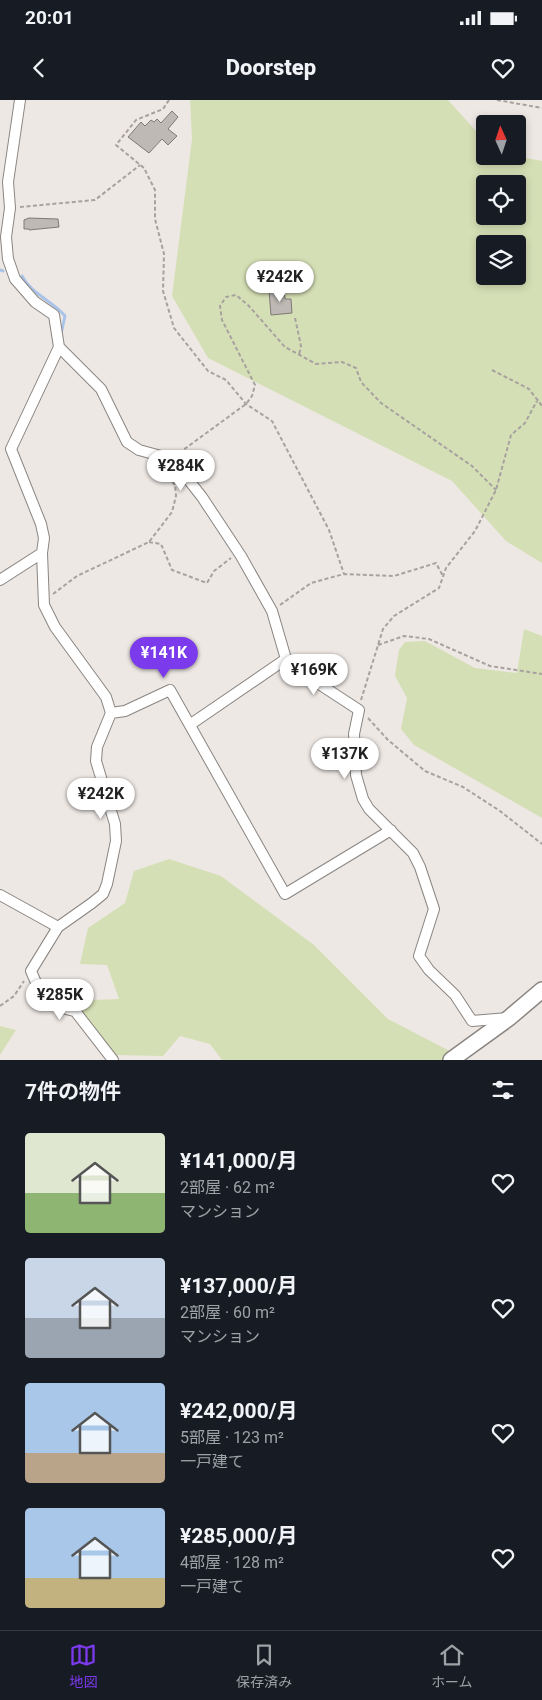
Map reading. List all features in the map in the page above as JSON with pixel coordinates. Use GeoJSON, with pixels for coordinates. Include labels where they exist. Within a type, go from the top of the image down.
{"type":"FeatureCollection","features":[{"type":"Feature","properties":{"kind":"street"},"geometry":{"type":"LineString","coordinates":[[20,100],[8,182],[10,208],[6,237],[8,259],[15,279],[35,302],[54,316],[60,347],[101,388],[127,442],[140,450],[173,462],[202,497],[238,552],[272,611],[286,658],[310,678],[358,710],[354,734],[356,775],[363,800],[368,809],[413,853],[420,867],[434,909],[419,956],[429,970],[455,995],[472,1021],[509,1018]]}},
{"type":"Feature","properties":{"kind":"street"},"geometry":{"type":"LineString","coordinates":[[60,347],[11,449],[41,524],[44,538],[42,553],[44,605],[56,627],[106,697],[111,713],[97,747],[96,761],[115,824],[116,841],[110,874],[102,894],[92,904],[58,927],[31,972],[40,994],[59,1008],[75,1011],[113,1060]]}},
{"type":"Feature","properties":{"kind":"street"},"geometry":{"type":"LineString","coordinates":[[0,580],[42,553]]}},
{"type":"Feature","properties":{"kind":"street"},"geometry":{"type":"LineString","coordinates":[[191,724],[286,658]]}},
{"type":"Feature","properties":{"kind":"street"},"geometry":{"type":"LineString","coordinates":[[111,713],[125,711],[170,690],[191,724],[285,894],[390,830]]}},
{"type":"Feature","properties":{"kind":"street"},"geometry":{"type":"LineString","coordinates":[[0,894],[58,927]]}},
{"type":"Feature","properties":{"kind":"street"},"geometry":{"type":"LineString","coordinates":[[452,1060],[509,1018],[542,990]]}},
{"type":"Feature","properties":{"kind":"path"},"geometry":{"type":"LineString","coordinates":[[169,100],[163,109],[136,120],[116,145],[140,165],[155,190],[155,219],[164,254],[163,291],[174,328],[208,371],[226,380],[246,404],[272,421],[329,530],[344,574]]}},
{"type":"Feature","properties":{"kind":"path"},"geometry":{"type":"LineString","coordinates":[[497,100],[542,108]]}},
{"type":"Feature","properties":{"kind":"path"},"geometry":{"type":"LineString","coordinates":[[10,208],[96,200],[140,165]]}},
{"type":"Feature","properties":{"kind":"path"},"geometry":{"type":"LineString","coordinates":[[43,596],[56,594],[77,576],[149,542],[172,512],[176,496],[175,485],[169,477],[173,462],[246,404],[252,396],[255,384],[222,320],[220,306],[226,297],[236,295],[248,305],[284,347],[316,364],[342,362],[356,368],[361,382],[381,403],[472,466],[496,490]]}},
{"type":"Feature","properties":{"kind":"path"},"geometry":{"type":"LineString","coordinates":[[296,318],[301,346],[299,355]]}},
{"type":"Feature","properties":{"kind":"path"},"geometry":{"type":"LineString","coordinates":[[492,370],[529,390],[542,406]]}},
{"type":"Feature","properties":{"kind":"path"},"geometry":{"type":"LineString","coordinates":[[538,399],[525,423],[511,434],[496,490],[475,531],[446,568],[435,592],[394,616],[383,629],[358,710],[388,740],[424,770],[463,787],[500,811],[542,844]]}},
{"type":"Feature","properties":{"kind":"path"},"geometry":{"type":"LineString","coordinates":[[149,542],[161,544],[172,570],[206,583],[214,570],[238,552]]}},
{"type":"Feature","properties":{"kind":"path"},"geometry":{"type":"LineString","coordinates":[[272,611],[311,583],[344,574],[394,576],[436,563],[443,576]]}},
{"type":"Feature","properties":{"kind":"path"},"geometry":{"type":"LineString","coordinates":[[378,645],[404,636],[429,639],[490,666],[542,674]]}},
{"type":"Feature","properties":{"kind":"path"},"geometry":{"type":"LineString","coordinates":[[0,1006],[14,996],[31,972]]}},
{"type":"Feature","properties":{"kind":"green space"},"geometry":{"type":"Polygon","coordinates":[[[190,100],[448,100],[476,131],[476,165],[526,165],[526,158],[542,161],[542,563],[506,541],[452,481],[208,358],[172,296],[192,139],[190,100]]]}},
{"type":"Feature","properties":{"kind":"green space"},"geometry":{"type":"Polygon","coordinates":[[[524,629],[542,636],[542,818],[414,745],[401,729],[407,698],[395,676],[399,650],[405,642],[425,641],[475,668],[517,673],[524,629]]]}},
{"type":"Feature","properties":{"kind":"green space"},"geometry":{"type":"Polygon","coordinates":[[[169,859],[221,876],[314,945],[388,1019],[467,1060],[222,1060],[210,1044],[180,1036],[163,1056],[113,1055],[76,1005],[92,1000],[119,999],[107,965],[80,964],[88,928],[125,903],[134,871],[169,859]]]}},
{"type":"Feature","properties":{"kind":"green space"},"geometry":{"type":"Polygon","coordinates":[[[0,1026],[16,1030],[0,1055],[0,1026]]]}},
{"type":"Feature","properties":{"kind":"building"},"geometry":{"type":"Polygon","coordinates":[[[172,111],[178,117],[168,129],[177,136],[168,145],[162,139],[149,153],[128,137],[141,122],[145,126],[151,120],[154,122],[157,119],[161,123],[172,111]]]}},
{"type":"Feature","properties":{"kind":"building"},"geometry":{"type":"Polygon","coordinates":[[[29,218],[58,219],[59,227],[24,229],[24,220],[29,218]]]}},
{"type":"Feature","properties":{"kind":"building"},"geometry":{"type":"Polygon","coordinates":[[[284,290],[285,299],[291,299],[292,313],[271,315],[269,291],[284,290]]]}},
{"type":"Feature","properties":{"kind":"waterway"},"geometry":{"type":"LineString","coordinates":[[22,276],[36,293],[65,316],[61,334]]}}]}
